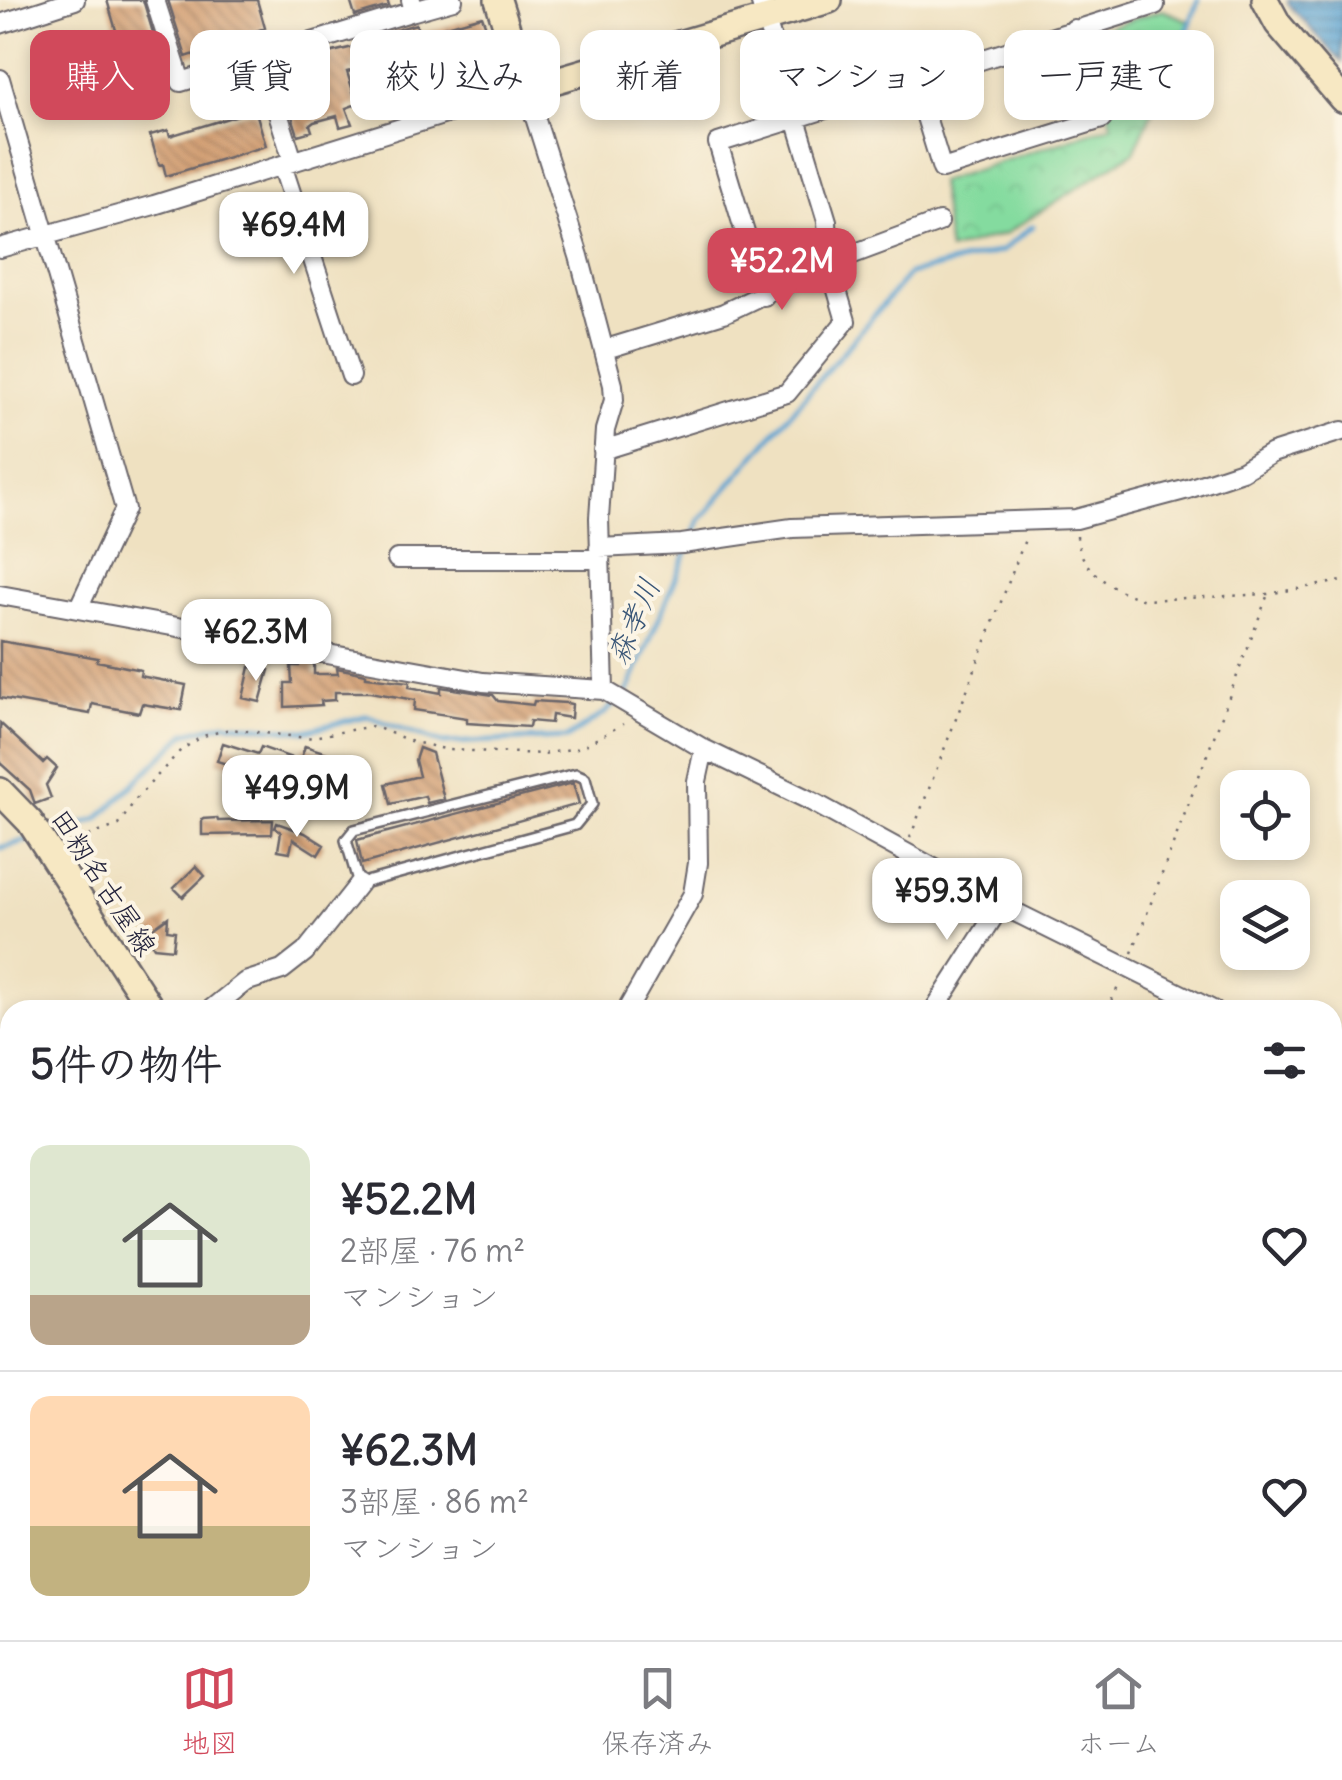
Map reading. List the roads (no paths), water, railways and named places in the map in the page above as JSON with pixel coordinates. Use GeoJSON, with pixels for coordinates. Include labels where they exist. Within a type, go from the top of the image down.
{"type":"FeatureCollection","features":[{"type":"Feature","properties":{"kind":"street"},"geometry":{"type":"LineString","coordinates":[[155,0],[182,82],[190,79]]}},
{"type":"Feature","properties":{"kind":"street"},"geometry":{"type":"LineString","coordinates":[[330,33],[412,6],[453,0]]}},
{"type":"Feature","properties":{"kind":"street"},"geometry":{"type":"LineString","coordinates":[[498,0],[507,30]]}},
{"type":"Feature","properties":{"kind":"street"},"geometry":{"type":"LineString","coordinates":[[560,78],[762,10],[829,0]]}},
{"type":"Feature","properties":{"kind":"street"},"geometry":{"type":"LineString","coordinates":[[984,58],[1155,5],[1153,0]]}},
{"type":"Feature","properties":{"kind":"street"},"geometry":{"type":"LineString","coordinates":[[1265,0],[1278,24],[1342,99]]}},
{"type":"Feature","properties":{"kind":"street"},"geometry":{"type":"LineString","coordinates":[[0,24],[70,1]]}},
{"type":"Feature","properties":{"kind":"street"},"geometry":{"type":"LineString","coordinates":[[927,120],[942,169],[1102,119],[1074,29]]}},
{"type":"Feature","properties":{"kind":"street"},"geometry":{"type":"LineString","coordinates":[[0,79],[125,509],[78,608]]}},
{"type":"Feature","properties":{"kind":"street"},"geometry":{"type":"LineString","coordinates":[[277,120],[351,376]]}},
{"type":"Feature","properties":{"kind":"street"},"geometry":{"type":"LineString","coordinates":[[0,248],[426,120]]}},
{"type":"Feature","properties":{"kind":"street"},"geometry":{"type":"LineString","coordinates":[[536,120],[606,349],[614,400],[605,430],[598,554],[608,692]]}},
{"type":"Feature","properties":{"kind":"street"},"geometry":{"type":"LineString","coordinates":[[603,450],[787,393],[846,321],[829,263],[828,221],[796,120],[718,143],[764,296]]}},
{"type":"Feature","properties":{"kind":"street"},"geometry":{"type":"LineString","coordinates":[[606,349],[724,313],[829,263],[939,222]]}},
{"type":"Feature","properties":{"kind":"street"},"geometry":{"type":"LineString","coordinates":[[397,559],[598,554],[792,528],[1076,519],[1188,490],[1242,471],[1272,453],[1342,431]]}},
{"type":"Feature","properties":{"kind":"street"},"geometry":{"type":"LineString","coordinates":[[0,595],[483,682],[608,692],[704,748],[1194,1000]]}},
{"type":"Feature","properties":{"kind":"street"},"geometry":{"type":"LineString","coordinates":[[632,1000],[694,894],[698,862],[697,781],[704,748]]}},
{"type":"Feature","properties":{"kind":"street","name":"田籾名古屋線"},"geometry":{"type":"LineString","coordinates":[[0,791],[30,822],[146,1000]]}},
{"type":"Feature","properties":{"kind":"street"},"geometry":{"type":"LineString","coordinates":[[222,1000],[244,982],[282,970],[305,952],[358,884]]}},
{"type":"Feature","properties":{"kind":"street"},"geometry":{"type":"LineString","coordinates":[[940,1000],[1001,904]]}},
{"type":"Feature","properties":{"kind":"lane"},"geometry":{"type":"LineString","coordinates":[[576,774],[586,778],[592,804],[575,825],[358,884],[346,840],[354,830],[576,774]]}},
{"type":"Feature","properties":{"kind":"water"},"geometry":{"type":"Polygon","coordinates":[[[1288,0],[1342,0],[1342,62],[1288,4],[1288,0]]]}},
{"type":"Feature","properties":{"kind":"waterway","name":"森孝川"},"geometry":{"type":"LineString","coordinates":[[1188,30],[1198,0]]}},
{"type":"Feature","properties":{"kind":"waterway","name":"森孝川"},"geometry":{"type":"LineString","coordinates":[[693,537],[700,520],[909,274],[1002,251],[1033,226]]}},
{"type":"Feature","properties":{"kind":"waterway","name":"森孝川"},"geometry":{"type":"LineString","coordinates":[[47,835],[98,819],[186,733],[226,723],[305,731],[366,716],[443,743],[567,738],[605,713],[628,691],[689,547]]}},
{"type":"Feature","properties":{"kind":"waterway","name":"森孝川"},"geometry":{"type":"LineString","coordinates":[[0,848],[32,839]]}}]}
